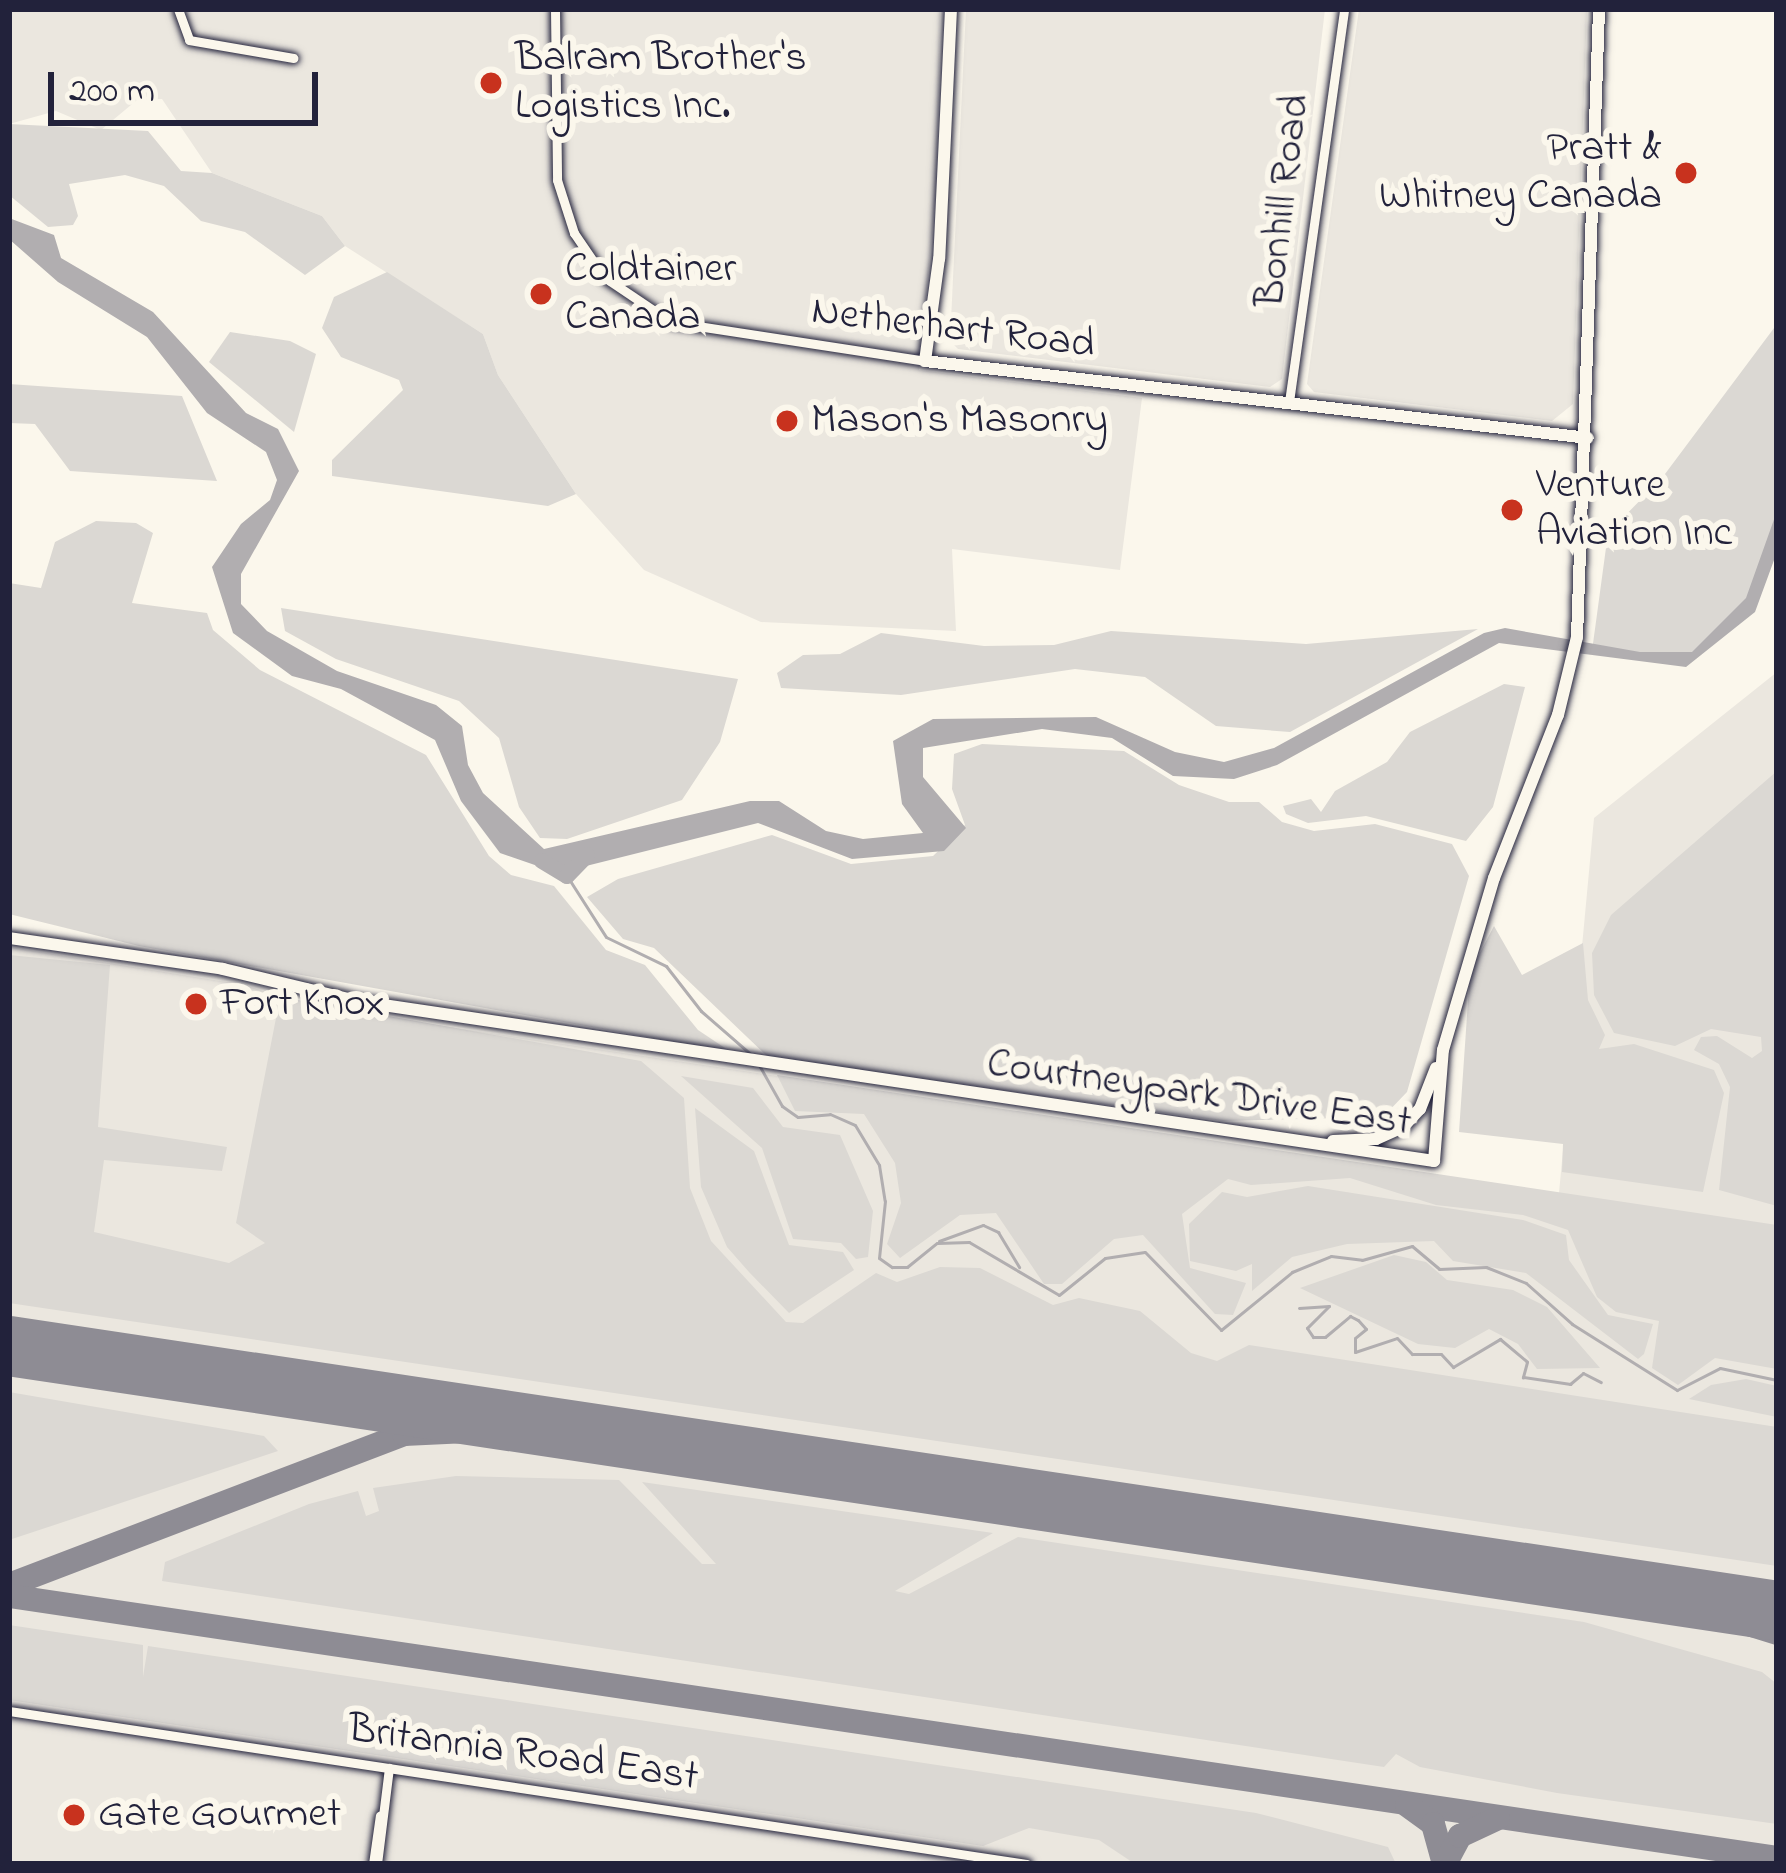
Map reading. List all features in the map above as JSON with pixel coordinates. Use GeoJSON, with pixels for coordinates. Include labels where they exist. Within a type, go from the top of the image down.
{"type":"FeatureCollection","features":[{"type":"Feature","properties":{"kind":"street"},"geometry":{"type":"LineString","coordinates":[[178,9],[189,40],[293,58]]}},
{"type":"Feature","properties":{"kind":"street","name":"Netherhart Road"},"geometry":{"type":"LineString","coordinates":[[555,9],[557,180],[574,233],[604,277],[684,325],[925,361],[1588,438]]}},
{"type":"Feature","properties":{"kind":"street"},"geometry":{"type":"LineString","coordinates":[[925,361],[939,259],[951,9]]}},
{"type":"Feature","properties":{"kind":"street","name":"Bonhill Road"},"geometry":{"type":"LineString","coordinates":[[1289,402],[1344,9]]}},
{"type":"Feature","properties":{"kind":"street","name":"Courtneypark Drive East"},"geometry":{"type":"LineString","coordinates":[[9,938],[784,1067],[1434,1161],[1442,1050],[1477,927],[1558,715],[1584,573],[1599,9]]}},
{"type":"Feature","properties":{"kind":"street"},"geometry":{"type":"LineString","coordinates":[[1304,1142],[1393,1134],[1420,1109],[1442,1050]]}},
{"type":"Feature","properties":{"kind":"street","name":"Britannia Road East"},"geometry":{"type":"LineString","coordinates":[[9,1711],[1027,1864]]}},
{"type":"Feature","properties":{"kind":"street"},"geometry":{"type":"LineString","coordinates":[[375,1864],[389,1768]]}},
{"type":"Feature","properties":{"kind":"shaded area"},"geometry":{"type":"Polygon","coordinates":[[[9,9],[940,9],[937,179],[919,370],[1142,398],[1120,570],[952,549],[956,631],[761,622],[644,570],[576,494],[498,375],[483,334],[345,246],[322,216],[212,173],[162,99],[137,100],[101,130],[56,111],[9,124],[9,9]]]}},
{"type":"Feature","properties":{"kind":"shaded area"},"geometry":{"type":"Polygon","coordinates":[[[966,9],[1325,9],[1282,379],[1270,387],[958,349],[950,341],[966,9]]]}},
{"type":"Feature","properties":{"kind":"shaded area"},"geometry":{"type":"Polygon","coordinates":[[[1359,9],[1587,9],[1573,404],[1552,421],[1314,392],[1307,384],[1359,9]]]}},
{"type":"Feature","properties":{"kind":"shaded area"},"geometry":{"type":"Polygon","coordinates":[[[9,124],[148,131],[181,171],[212,173],[322,216],[345,246],[305,275],[245,232],[201,221],[164,186],[125,175],[69,184],[78,216],[73,225],[48,227],[9,195],[9,124]]]}},
{"type":"Feature","properties":{"kind":"shaded area"},"geometry":{"type":"Polygon","coordinates":[[[9,218],[54,235],[61,258],[153,312],[246,413],[278,429],[299,471],[241,574],[241,604],[267,631],[337,671],[436,705],[462,726],[468,765],[483,793],[544,849],[750,801],[779,801],[826,831],[863,839],[923,833],[902,804],[893,741],[933,719],[1096,717],[1175,752],[1224,762],[1274,748],[1484,633],[1505,628],[1640,652],[1692,652],[1746,598],[1777,511],[1777,552],[1755,612],[1686,667],[1499,643],[1277,765],[1234,779],[1173,776],[1112,738],[1042,729],[923,748],[923,777],[966,828],[944,851],[852,859],[758,823],[558,873],[500,853],[461,801],[435,740],[341,689],[292,676],[233,633],[212,567],[241,524],[270,500],[277,480],[266,452],[207,413],[147,337],[58,282],[9,239],[9,218]]]}},
{"type":"Feature","properties":{"kind":"shaded area"},"geometry":{"type":"Polygon","coordinates":[[[387,272],[483,334],[498,375],[576,494],[548,506],[332,476],[332,460],[403,390],[399,380],[341,357],[322,328],[334,297],[387,272]]]}},
{"type":"Feature","properties":{"kind":"shaded area"},"geometry":{"type":"Polygon","coordinates":[[[1777,324],[1777,517],[1752,601],[1694,657],[1592,651],[1608,533],[1662,478],[1777,324]]]}},
{"type":"Feature","properties":{"kind":"shaded area"},"geometry":{"type":"Polygon","coordinates":[[[230,332],[290,341],[316,354],[294,432],[209,362],[230,332]]]}},
{"type":"Feature","properties":{"kind":"shaded area"},"geometry":{"type":"Polygon","coordinates":[[[9,384],[182,396],[217,481],[70,471],[35,424],[9,423],[9,384]]]}},
{"type":"Feature","properties":{"kind":"shaded area"},"geometry":{"type":"Polygon","coordinates":[[[96,521],[136,523],[153,533],[132,603],[207,613],[213,630],[260,670],[426,755],[489,856],[511,875],[554,886],[606,950],[645,965],[698,1030],[731,1052],[139,946],[9,914],[9,583],[41,588],[55,542],[96,521]]]}},
{"type":"Feature","properties":{"kind":"shaded area"},"geometry":{"type":"Polygon","coordinates":[[[281,608],[738,679],[720,742],[682,800],[567,839],[540,838],[519,807],[499,738],[459,701],[336,659],[285,631],[281,608]]]}},
{"type":"Feature","properties":{"kind":"shaded area"},"geometry":{"type":"Polygon","coordinates":[[[1478,629],[1290,732],[1216,726],[1145,677],[1075,669],[901,695],[781,688],[777,673],[803,655],[840,654],[881,633],[984,646],[1054,645],[1111,631],[1306,644],[1478,629]]]}},
{"type":"Feature","properties":{"kind":"shaded area"},"geometry":{"type":"Polygon","coordinates":[[[1777,672],[1777,1864],[9,1864],[9,947],[245,985],[303,1005],[1559,1193],[1594,818],[1777,672]]]}},
{"type":"Feature","properties":{"kind":"shaded area"},"geometry":{"type":"Polygon","coordinates":[[[1504,684],[1525,687],[1493,807],[1466,841],[1366,816],[1308,823],[1286,814],[1283,806],[1311,799],[1321,812],[1335,791],[1387,762],[1410,732],[1504,684]]]}},
{"type":"Feature","properties":{"kind":"shaded area"},"geometry":{"type":"Polygon","coordinates":[[[982,744],[1124,751],[1179,785],[1229,802],[1259,802],[1282,822],[1314,831],[1375,824],[1452,844],[1469,876],[1407,1092],[1383,1117],[1223,1121],[769,1058],[654,948],[623,939],[587,897],[618,879],[772,835],[851,864],[933,856],[965,825],[952,789],[954,754],[982,744]]]}},
{"type":"Feature","properties":{"kind":"shaded area"},"geometry":{"type":"Polygon","coordinates":[[[1777,771],[1777,1206],[1719,1190],[1730,1087],[1719,1064],[1694,1050],[1701,1037],[1717,1036],[1752,1058],[1762,1051],[1761,1037],[1711,1029],[1675,1046],[1614,1033],[1594,995],[1592,953],[1611,915],[1777,771]]]}},
{"type":"Feature","properties":{"kind":"shaded area"},"geometry":{"type":"Polygon","coordinates":[[[1494,926],[1522,975],[1583,943],[1588,1000],[1605,1035],[1599,1049],[1634,1044],[1714,1070],[1724,1093],[1703,1192],[1562,1172],[1563,1144],[1459,1132],[1470,972],[1494,926]]]}},
{"type":"Feature","properties":{"kind":"shaded area"},"geometry":{"type":"Polygon","coordinates":[[[9,955],[110,965],[98,1127],[227,1147],[222,1171],[104,1160],[94,1232],[229,1263],[265,1243],[236,1223],[277,1013],[287,998],[641,1061],[684,1098],[690,1188],[711,1241],[786,1322],[803,1323],[876,1273],[897,1282],[940,1267],[980,1268],[1053,1305],[1079,1298],[1140,1311],[1191,1353],[1217,1361],[1249,1345],[1777,1427],[1777,1566],[9,1303],[9,955]]]}},
{"type":"Feature","properties":{"kind":"shaded area"},"geometry":{"type":"Polygon","coordinates":[[[777,1075],[1777,1225],[1777,1369],[1715,1358],[1678,1385],[1652,1368],[1659,1321],[1616,1312],[1597,1297],[1568,1230],[1523,1215],[1436,1205],[1350,1178],[1251,1185],[1228,1179],[1182,1214],[1190,1268],[1246,1283],[1233,1315],[1215,1314],[1143,1235],[1114,1239],[1062,1284],[1044,1284],[996,1213],[960,1215],[900,1258],[887,1244],[901,1203],[895,1163],[864,1114],[795,1111],[777,1075]]]}},
{"type":"Feature","properties":{"kind":"shaded area"},"geometry":{"type":"Polygon","coordinates":[[[681,1076],[753,1088],[783,1127],[840,1135],[873,1211],[868,1257],[856,1259],[841,1243],[793,1239],[762,1148],[681,1076]]]}},
{"type":"Feature","properties":{"kind":"shaded area"},"geometry":{"type":"Polygon","coordinates":[[[695,1108],[754,1151],[789,1245],[843,1252],[854,1270],[789,1313],[727,1247],[701,1187],[695,1108]]]}},
{"type":"Feature","properties":{"kind":"shaded area"},"geometry":{"type":"Polygon","coordinates":[[[1308,1186],[1523,1220],[1566,1235],[1569,1260],[1608,1315],[1653,1324],[1644,1354],[1638,1359],[1526,1273],[1453,1261],[1434,1241],[1347,1244],[1292,1257],[1252,1291],[1252,1264],[1236,1271],[1190,1261],[1189,1224],[1222,1192],[1247,1197],[1308,1186]]]}},
{"type":"Feature","properties":{"kind":"shaded area"},"geometry":{"type":"Polygon","coordinates":[[[1394,1255],[1426,1262],[1447,1280],[1513,1290],[1547,1307],[1600,1368],[1537,1369],[1518,1344],[1489,1329],[1455,1348],[1418,1344],[1300,1288],[1394,1255]]]}},
{"type":"Feature","properties":{"kind":"shaded area"},"geometry":{"type":"Polygon","coordinates":[[[1746,1379],[1777,1386],[1777,1417],[1689,1399],[1711,1385],[1746,1379]]]}},
{"type":"Feature","properties":{"kind":"shaded area"},"geometry":{"type":"Polygon","coordinates":[[[9,1392],[264,1436],[278,1451],[9,1540],[9,1392]]]}},
{"type":"Feature","properties":{"kind":"shaded area"},"geometry":{"type":"Polygon","coordinates":[[[456,1476],[619,1480],[702,1564],[716,1564],[642,1482],[993,1533],[895,1591],[909,1594],[1018,1537],[1584,1622],[1762,1672],[1777,1684],[1777,1824],[1557,1793],[1420,1767],[1396,1754],[1384,1767],[162,1581],[165,1562],[309,1504],[358,1491],[366,1516],[379,1511],[373,1488],[456,1476]]]}},
{"type":"Feature","properties":{"kind":"shaded area"},"geometry":{"type":"Polygon","coordinates":[[[9,1625],[143,1645],[143,1677],[148,1646],[1256,1813],[1388,1847],[1396,1864],[1135,1864],[1099,1840],[1029,1828],[983,1846],[9,1700],[9,1625]]]}},
{"type":"Feature","properties":{"kind":"waterway"},"geometry":{"type":"LineString","coordinates":[[542,861],[567,876],[587,855]]}},
{"type":"Feature","properties":{"kind":"waterway"},"geometry":{"type":"LineString","coordinates":[[567,876],[606,937],[666,966],[701,1011],[754,1057]]}},
{"type":"Feature","properties":{"kind":"waterway"},"geometry":{"type":"LineString","coordinates":[[759,1065],[782,1106],[798,1117],[830,1114],[855,1125],[879,1165],[885,1201],[879,1258],[892,1267],[907,1267],[937,1243],[969,1242],[1059,1295],[1105,1258],[1145,1252],[1221,1330],[1292,1272],[1331,1256],[1362,1260],[1412,1246],[1439,1269],[1486,1267],[1526,1283],[1572,1324],[1677,1390],[1720,1368],[1777,1380]]}},
{"type":"Feature","properties":{"kind":"waterway"},"geometry":{"type":"LineString","coordinates":[[939,1241],[983,1225],[998,1232],[1019,1267]]}},
{"type":"Feature","properties":{"kind":"waterway"},"geometry":{"type":"LineString","coordinates":[[1299,1308],[1329,1306],[1307,1328],[1313,1337],[1325,1337],[1350,1316],[1358,1320],[1366,1329],[1355,1338],[1355,1352],[1397,1338],[1412,1354],[1441,1354],[1453,1367],[1500,1339],[1527,1362],[1523,1377],[1570,1384],[1583,1373],[1601,1382]]}},
{"type":"Feature","properties":{"kind":"taxiway"},"geometry":{"type":"LineString","coordinates":[[9,1585],[404,1434],[553,1427]]}},
{"type":"Feature","properties":{"kind":"taxiway"},"geometry":{"type":"LineString","coordinates":[[1639,1590],[1777,1633]]}},
{"type":"Feature","properties":{"kind":"taxiway"},"geometry":{"type":"LineString","coordinates":[[9,1596],[1777,1858]]}},
{"type":"Feature","properties":{"kind":"taxiway"},"geometry":{"type":"LineString","coordinates":[[1407,1805],[1433,1824],[1444,1864]]}},
{"type":"Feature","properties":{"kind":"taxiway"},"geometry":{"type":"LineString","coordinates":[[1445,1864],[1460,1836],[1498,1818]]}},
{"type":"Feature","properties":{"kind":"runway"},"geometry":{"type":"LineString","coordinates":[[9,1346],[1777,1611]]}},
{"type":"Feature","properties":{"kind":"place","name":"Balram Brother's Logistics Inc."},"geometry":{"type":"Point","coordinates":[491,83]}},
{"type":"Feature","properties":{"kind":"place","name":"Pratt & Whitney Canada"},"geometry":{"type":"Point","coordinates":[1686,173]}},
{"type":"Feature","properties":{"kind":"place","name":"Coldtainer Canada"},"geometry":{"type":"Point","coordinates":[541,294]}},
{"type":"Feature","properties":{"kind":"place","name":"Mason's Masonry"},"geometry":{"type":"Point","coordinates":[787,421]}},
{"type":"Feature","properties":{"kind":"place","name":"Venture Aviation Inc"},"geometry":{"type":"Point","coordinates":[1512,510]}},
{"type":"Feature","properties":{"kind":"place","name":"Fort Knox"},"geometry":{"type":"Point","coordinates":[196,1004]}},
{"type":"Feature","properties":{"kind":"place","name":"Gate Gourmet"},"geometry":{"type":"Point","coordinates":[74,1815]}}]}
